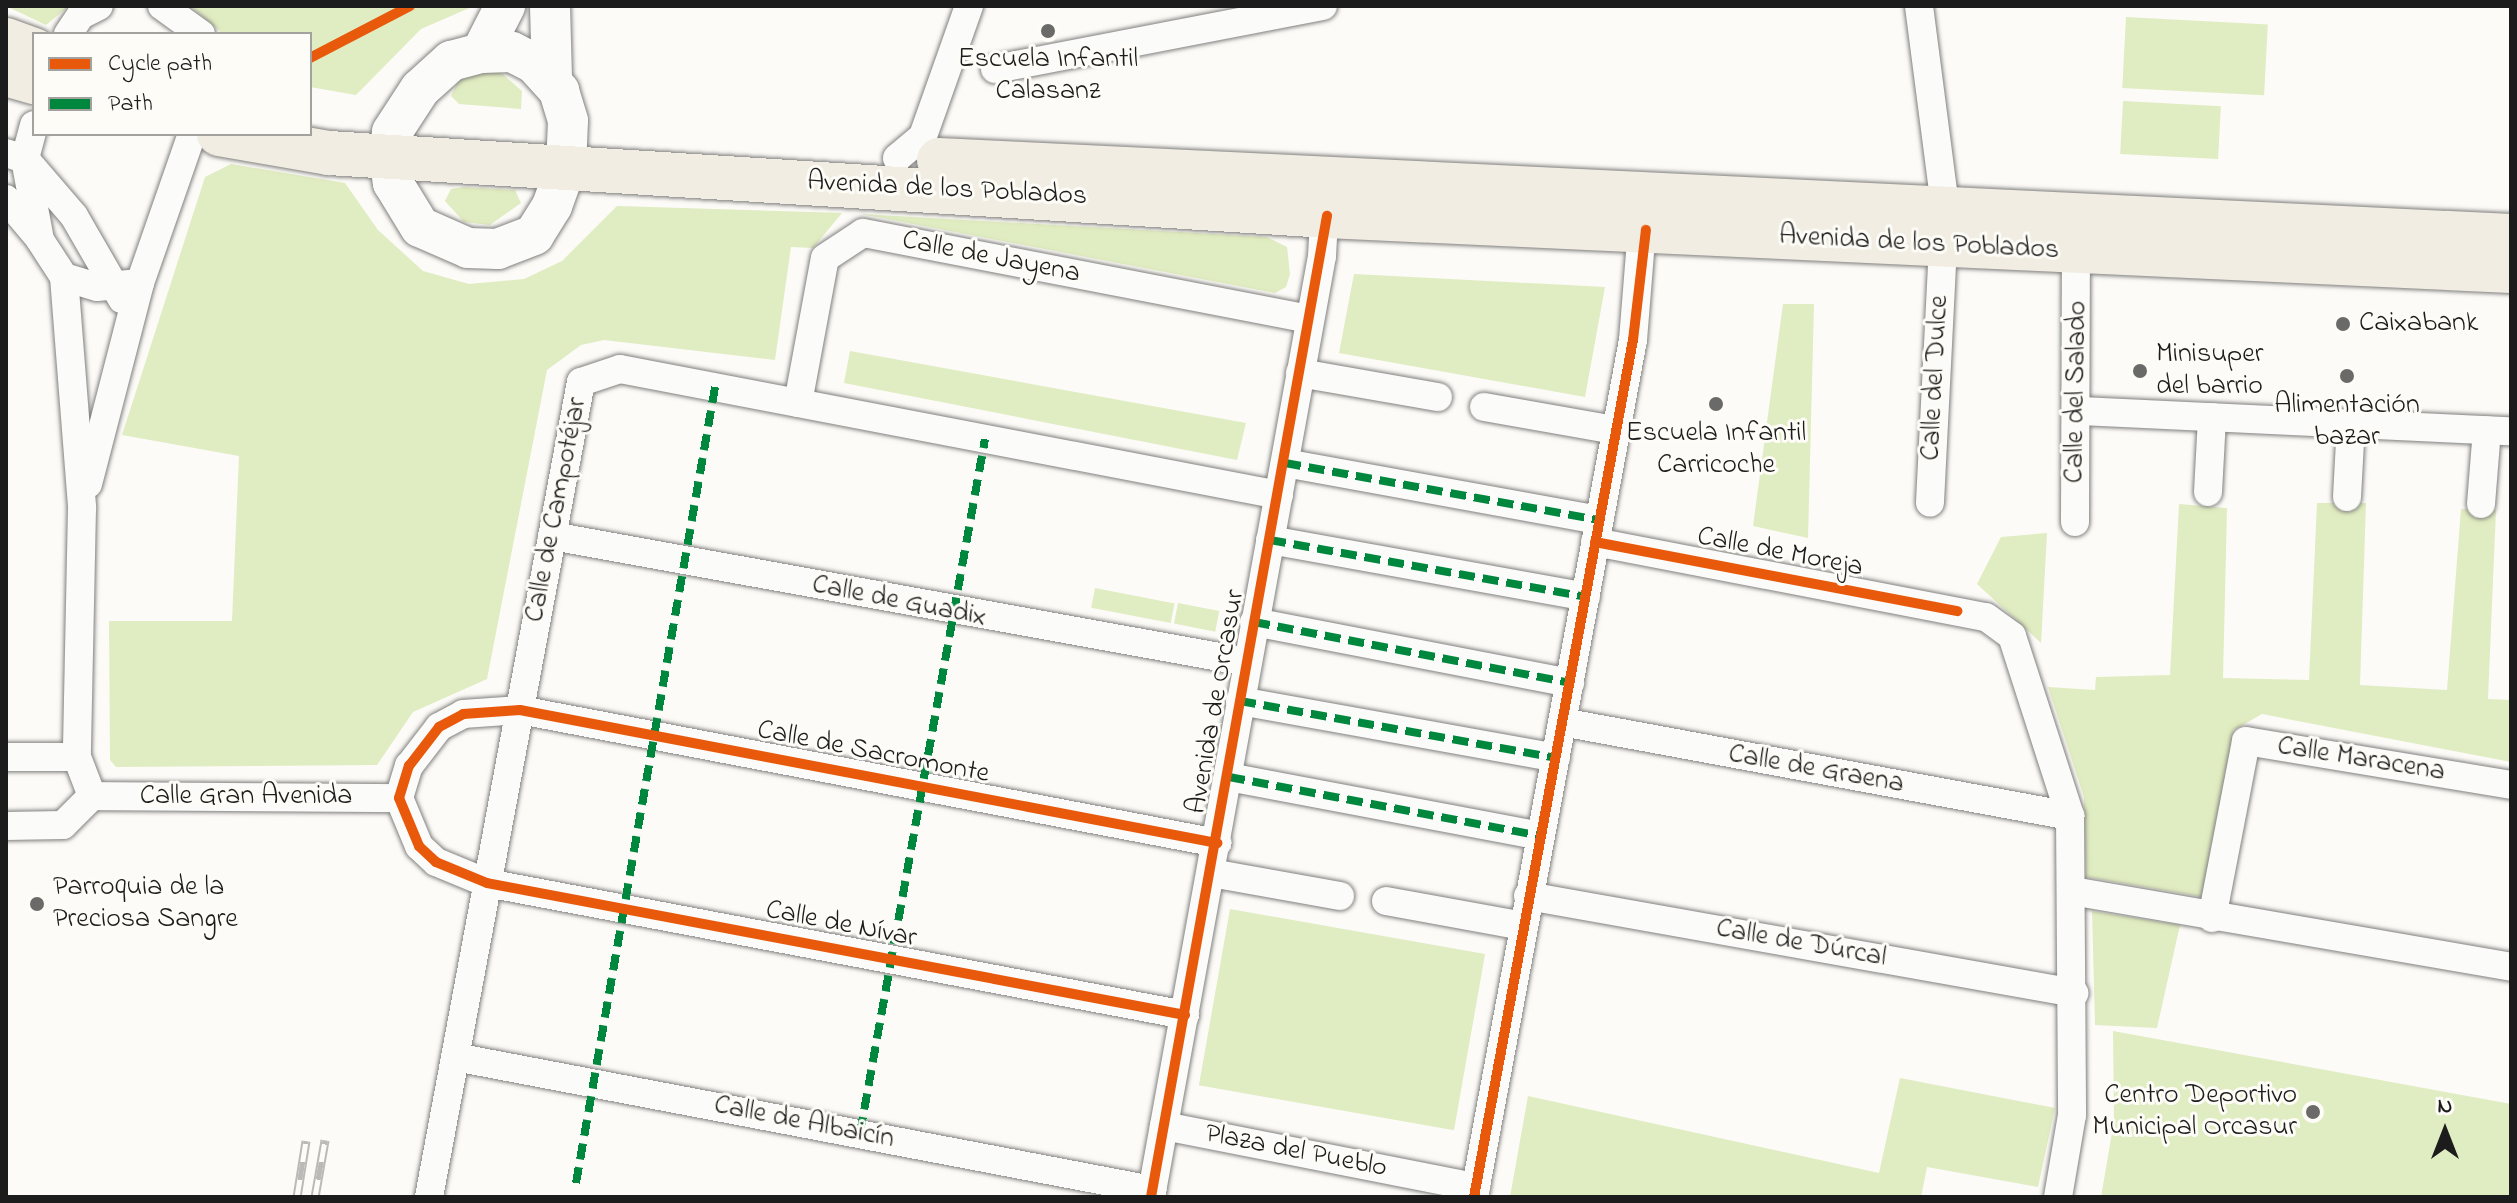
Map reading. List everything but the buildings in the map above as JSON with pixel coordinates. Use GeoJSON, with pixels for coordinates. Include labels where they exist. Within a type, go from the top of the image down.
{"type":"FeatureCollection","features":[{"type":"Feature","properties":{"kind":"main road"},"geometry":{"type":"LineString","coordinates":[[6,40],[32,49]]}},
{"type":"Feature","properties":{"kind":"main road"},"geometry":{"type":"LineString","coordinates":[[6,74],[32,81]]}},
{"type":"Feature","properties":{"kind":"main road","name":"Avenida de los Poblados"},"geometry":{"type":"LineString","coordinates":[[312,125],[390,145]]}},
{"type":"Feature","properties":{"kind":"main road","name":"Avenida de los Poblados"},"geometry":{"type":"LineString","coordinates":[[250,136],[566,153],[897,158],[1621,189],[1944,225],[2075,233],[2511,271]]}},
{"type":"Feature","properties":{"kind":"main road","name":"Avenida de los Poblados"},"geometry":{"type":"LineString","coordinates":[[566,153],[1327,216],[1646,230],[1944,225]]}},
{"type":"Feature","properties":{"kind":"main road","name":"Avenida de los Poblados"},"geometry":{"type":"LineString","coordinates":[[2075,233],[2511,236]]}},
{"type":"Feature","properties":{"kind":"street"},"geometry":{"type":"LineString","coordinates":[[69,32],[81,15],[99,6]]}},
{"type":"Feature","properties":{"kind":"street"},"geometry":{"type":"LineString","coordinates":[[162,6],[198,32]]}},
{"type":"Feature","properties":{"kind":"street"},"geometry":{"type":"LineString","coordinates":[[481,53],[505,6]]}},
{"type":"Feature","properties":{"kind":"street"},"geometry":{"type":"LineString","coordinates":[[550,6],[552,79],[566,153],[534,235],[498,249],[468,248],[420,227],[393,183],[390,145],[429,79],[451,61],[481,53],[521,55],[552,79]]}},
{"type":"Feature","properties":{"kind":"street"},"geometry":{"type":"LineString","coordinates":[[897,158],[923,136],[969,6]]}},
{"type":"Feature","properties":{"kind":"street"},"geometry":{"type":"LineString","coordinates":[[995,69],[1323,6]]}},
{"type":"Feature","properties":{"kind":"street","name":"Calle del Dulce"},"geometry":{"type":"LineString","coordinates":[[1919,6],[1944,225],[1930,503]]}},
{"type":"Feature","properties":{"kind":"street"},"geometry":{"type":"LineString","coordinates":[[32,128],[15,156],[40,240]]}},
{"type":"Feature","properties":{"kind":"street"},"geometry":{"type":"LineString","coordinates":[[82,508],[129,324],[129,285],[191,136]]}},
{"type":"Feature","properties":{"kind":"street"},"geometry":{"type":"LineString","coordinates":[[15,156],[74,216],[129,285]]}},
{"type":"Feature","properties":{"kind":"street"},"geometry":{"type":"LineString","coordinates":[[1309,175],[1327,216],[1375,178]]}},
{"type":"Feature","properties":{"kind":"street"},"geometry":{"type":"LineString","coordinates":[[1475,1192],[1586,597],[1646,230],[1641,204],[1621,189]]}},
{"type":"Feature","properties":{"kind":"street"},"geometry":{"type":"LineString","coordinates":[[6,199],[40,240],[64,277],[82,508],[77,757],[92,796],[63,825],[6,826]]}},
{"type":"Feature","properties":{"kind":"street","name":"Avenida de Orcasur"},"geometry":{"type":"LineString","coordinates":[[1151,1193],[1229,777],[1327,216]]}},
{"type":"Feature","properties":{"kind":"street","name":"Calle de Jayena"},"geometry":{"type":"LineString","coordinates":[[798,403],[825,258],[863,233],[1310,319]]}},
{"type":"Feature","properties":{"kind":"street","name":"Calle del Salado"},"geometry":{"type":"LineString","coordinates":[[2075,233],[2079,411],[2075,522]]}},
{"type":"Feature","properties":{"kind":"street"},"geometry":{"type":"LineString","coordinates":[[64,277],[129,285]]}},
{"type":"Feature","properties":{"kind":"street","name":"Calle de Campotéjar"},"geometry":{"type":"LineString","coordinates":[[429,1197],[581,382],[620,369],[1279,495]]}},
{"type":"Feature","properties":{"kind":"street"},"geometry":{"type":"LineString","coordinates":[[1300,373],[1438,397]]}},
{"type":"Feature","properties":{"kind":"street"},"geometry":{"type":"LineString","coordinates":[[1484,407],[1615,430]]}},
{"type":"Feature","properties":{"kind":"street"},"geometry":{"type":"LineString","coordinates":[[2079,411],[2499,430],[2481,504]]}},
{"type":"Feature","properties":{"kind":"street"},"geometry":{"type":"LineString","coordinates":[[2208,492],[2212,417]]}},
{"type":"Feature","properties":{"kind":"street"},"geometry":{"type":"LineString","coordinates":[[2347,497],[2351,423]]}},
{"type":"Feature","properties":{"kind":"street"},"geometry":{"type":"LineString","coordinates":[[1285,463],[1596,531]]}},
{"type":"Feature","properties":{"kind":"street","name":"Calle de Moreja"},"geometry":{"type":"LineString","coordinates":[[1596,531],[1986,617],[2012,636],[2070,816],[2074,993],[2072,1115],[2058,1197]]}},
{"type":"Feature","properties":{"kind":"street","name":"Calle de Guadix"},"geometry":{"type":"LineString","coordinates":[[552,536],[1247,662]]}},
{"type":"Feature","properties":{"kind":"street"},"geometry":{"type":"LineString","coordinates":[[1270,540],[1586,597]]}},
{"type":"Feature","properties":{"kind":"street","name":"Avenida de Orcasur"},"geometry":{"type":"LineString","coordinates":[[1254,622],[1570,683]]}},
{"type":"Feature","properties":{"kind":"street","name":"Avenida de Orcasur"},"geometry":{"type":"LineString","coordinates":[[1240,701],[1556,758]]}},
{"type":"Feature","properties":{"kind":"street"},"geometry":{"type":"LineString","coordinates":[[487,883],[436,862],[419,846],[399,798],[416,754],[439,727],[463,714],[520,710]]}},
{"type":"Feature","properties":{"kind":"street","name":"Calle de Sacromonte"},"geometry":{"type":"LineString","coordinates":[[520,710],[1217,843]]}},
{"type":"Feature","properties":{"kind":"street","name":"Calle de Graena"},"geometry":{"type":"LineString","coordinates":[[1562,722],[2070,816]]}},
{"type":"Feature","properties":{"kind":"street","name":"Calle Maracena"},"geometry":{"type":"LineString","coordinates":[[2212,918],[2246,741],[2511,785]]}},
{"type":"Feature","properties":{"kind":"street"},"geometry":{"type":"LineString","coordinates":[[6,757],[77,757]]}},
{"type":"Feature","properties":{"kind":"street","name":"Avenida de Orcasur"},"geometry":{"type":"LineString","coordinates":[[1229,777],[1540,836]]}},
{"type":"Feature","properties":{"kind":"street","name":"Calle Gran Avenida"},"geometry":{"type":"LineString","coordinates":[[92,796],[399,798]]}},
{"type":"Feature","properties":{"kind":"street"},"geometry":{"type":"LineString","coordinates":[[1211,873],[1340,896]]}},
{"type":"Feature","properties":{"kind":"street","name":"Calle de Nívar"},"geometry":{"type":"LineString","coordinates":[[487,883],[1185,1015]]}},
{"type":"Feature","properties":{"kind":"street"},"geometry":{"type":"LineString","coordinates":[[2072,891],[2212,918],[2511,967]]}},
{"type":"Feature","properties":{"kind":"street","name":"Calle de Dúrcal"},"geometry":{"type":"LineString","coordinates":[[1528,896],[2074,993]]}},
{"type":"Feature","properties":{"kind":"street"},"geometry":{"type":"LineString","coordinates":[[1386,901],[1523,926]]}},
{"type":"Feature","properties":{"kind":"street","name":"Calle de Albaicín"},"geometry":{"type":"LineString","coordinates":[[455,1057],[1151,1193]]}},
{"type":"Feature","properties":{"kind":"street","name":"Plaza del Pueblo"},"geometry":{"type":"LineString","coordinates":[[1164,1126],[1475,1192]]}},
{"type":"Feature","properties":{"kind":"green space"},"geometry":{"type":"Polygon","coordinates":[[[6,6],[69,6],[46,25],[6,6]]]}},
{"type":"Feature","properties":{"kind":"green space"},"geometry":{"type":"Polygon","coordinates":[[[190,6],[474,6],[421,29],[356,95],[312,87],[312,32],[221,32],[190,6]]]}},
{"type":"Feature","properties":{"kind":"green space"},"geometry":{"type":"Polygon","coordinates":[[[2126,17],[2268,24],[2264,95],[2122,88],[2126,17]]]}},
{"type":"Feature","properties":{"kind":"green space"},"geometry":{"type":"Polygon","coordinates":[[[499,71],[522,91],[521,109],[459,104],[451,96],[462,74],[499,71]]]}},
{"type":"Feature","properties":{"kind":"green space"},"geometry":{"type":"Polygon","coordinates":[[[2123,101],[2221,106],[2218,159],[2120,154],[2123,101]]]}},
{"type":"Feature","properties":{"kind":"green space"},"geometry":{"type":"Polygon","coordinates":[[[231,164],[345,183],[378,230],[423,271],[469,284],[524,279],[562,261],[617,206],[842,213],[813,248],[791,247],[775,360],[604,340],[581,345],[547,370],[487,679],[413,712],[377,765],[116,767],[110,760],[109,621],[232,621],[239,456],[122,435],[205,177],[231,164]]]}},
{"type":"Feature","properties":{"kind":"green space"},"geometry":{"type":"Polygon","coordinates":[[[451,189],[515,190],[521,203],[490,225],[464,222],[445,201],[451,189]]]}},
{"type":"Feature","properties":{"kind":"green space"},"geometry":{"type":"Polygon","coordinates":[[[861,214],[1267,237],[1287,247],[1290,274],[1286,287],[1275,293],[861,214]]]}},
{"type":"Feature","properties":{"kind":"green space"},"geometry":{"type":"Polygon","coordinates":[[[1354,274],[1605,287],[1585,397],[1339,353],[1354,274]]]}},
{"type":"Feature","properties":{"kind":"green space"},"geometry":{"type":"Polygon","coordinates":[[[1783,304],[1814,304],[1808,538],[1753,526],[1783,304]]]}},
{"type":"Feature","properties":{"kind":"green space"},"geometry":{"type":"Polygon","coordinates":[[[850,351],[1246,423],[1237,460],[844,383],[850,351]]]}},
{"type":"Feature","properties":{"kind":"green space"},"geometry":{"type":"Polygon","coordinates":[[[2317,503],[2366,503],[2360,685],[2447,690],[2461,509],[2496,510],[2488,699],[2511,700],[2511,762],[2262,714],[2234,730],[2202,897],[2086,877],[2084,797],[2048,687],[2095,690],[2096,677],[2170,675],[2179,504],[2227,508],[2223,678],[2309,680],[2317,503]]]}},
{"type":"Feature","properties":{"kind":"green space"},"geometry":{"type":"Polygon","coordinates":[[[2047,533],[2041,643],[1977,584],[2001,537],[2047,533]]]}},
{"type":"Feature","properties":{"kind":"green space"},"geometry":{"type":"Polygon","coordinates":[[[1095,588],[1175,603],[1171,623],[1091,608],[1095,588]]]}},
{"type":"Feature","properties":{"kind":"green space"},"geometry":{"type":"Polygon","coordinates":[[[1178,603],[1219,611],[1215,632],[1174,624],[1178,603]]]}},
{"type":"Feature","properties":{"kind":"green space"},"geometry":{"type":"Polygon","coordinates":[[[1230,909],[1485,954],[1454,1130],[1199,1085],[1230,909]]]}},
{"type":"Feature","properties":{"kind":"green space"},"geometry":{"type":"Polygon","coordinates":[[[2092,911],[2180,925],[2157,1028],[2095,1025],[2092,911]]]}},
{"type":"Feature","properties":{"kind":"green space","name":"Centro Deportivo Municipal Orcasur"},"geometry":{"type":"Polygon","coordinates":[[[2113,1031],[2511,1104],[2511,1197],[2101,1197],[2114,1121],[2113,1031]]]}},
{"type":"Feature","properties":{"kind":"green space"},"geometry":{"type":"Polygon","coordinates":[[[1900,1078],[2055,1108],[2038,1187],[1927,1167],[1921,1197],[1510,1197],[1528,1096],[1879,1173],[1900,1078]]]}},
{"type":"Feature","properties":{"kind":"railway"},"geometry":{"type":"LineString","coordinates":[[315,1197],[325,1140]]}},
{"type":"Feature","properties":{"kind":"railway"},"geometry":{"type":"LineString","coordinates":[[297,1197],[306,1141]]}},
{"type":"Feature","properties":{"kind":"marked path"},"geometry":{"type":"LineString","coordinates":[[576,1183],[715,387]]}},
{"type":"Feature","properties":{"kind":"marked path"},"geometry":{"type":"LineString","coordinates":[[860,1133],[985,439]]}},
{"type":"Feature","properties":{"kind":"marked path"},"geometry":{"type":"LineString","coordinates":[[1285,463],[1598,520]]}},
{"type":"Feature","properties":{"kind":"marked path"},"geometry":{"type":"LineString","coordinates":[[1270,540],[1586,597]]}},
{"type":"Feature","properties":{"kind":"marked path"},"geometry":{"type":"LineString","coordinates":[[1254,622],[1570,683]]}},
{"type":"Feature","properties":{"kind":"marked path"},"geometry":{"type":"LineString","coordinates":[[1240,701],[1556,758]]}},
{"type":"Feature","properties":{"kind":"marked path"},"geometry":{"type":"LineString","coordinates":[[1229,777],[1540,836]]}},
{"type":"Feature","properties":{"kind":"cycle path"},"geometry":{"type":"LineString","coordinates":[[312,57],[410,6]]}},
{"type":"Feature","properties":{"kind":"cycle path"},"geometry":{"type":"LineString","coordinates":[[1151,1197],[1327,216]]}},
{"type":"Feature","properties":{"kind":"cycle path"},"geometry":{"type":"LineString","coordinates":[[1474,1197],[1633,340],[1646,230]]}},
{"type":"Feature","properties":{"kind":"cycle path"},"geometry":{"type":"LineString","coordinates":[[1595,542],[1957,611]]}},
{"type":"Feature","properties":{"kind":"cycle path"},"geometry":{"type":"LineString","coordinates":[[1185,1015],[487,883],[436,862],[419,846],[399,798],[409,766],[439,727],[463,714],[520,710],[1217,843]]}},
{"type":"Feature","properties":{"kind":"place","name":"Escuela Infantil Calasanz"},"geometry":{"type":"Point","coordinates":[1048,31]}},
{"type":"Feature","properties":{"kind":"place","name":"Caixabank"},"geometry":{"type":"Point","coordinates":[2343,324]}},
{"type":"Feature","properties":{"kind":"place","name":"Minisuper del barrio"},"geometry":{"type":"Point","coordinates":[2140,371]}},
{"type":"Feature","properties":{"kind":"place","name":"Alimentación bazar"},"geometry":{"type":"Point","coordinates":[2347,376]}},
{"type":"Feature","properties":{"kind":"place","name":"Escuela Infantil Carricoche"},"geometry":{"type":"Point","coordinates":[1716,404]}},
{"type":"Feature","properties":{"kind":"place","name":"Parroquia de la Preciosa Sangre"},"geometry":{"type":"Point","coordinates":[37,904]}},
{"type":"Feature","properties":{"kind":"place","name":"Centro Deportivo Municipal Orcasur"},"geometry":{"type":"Point","coordinates":[2313,1112]}}]}
